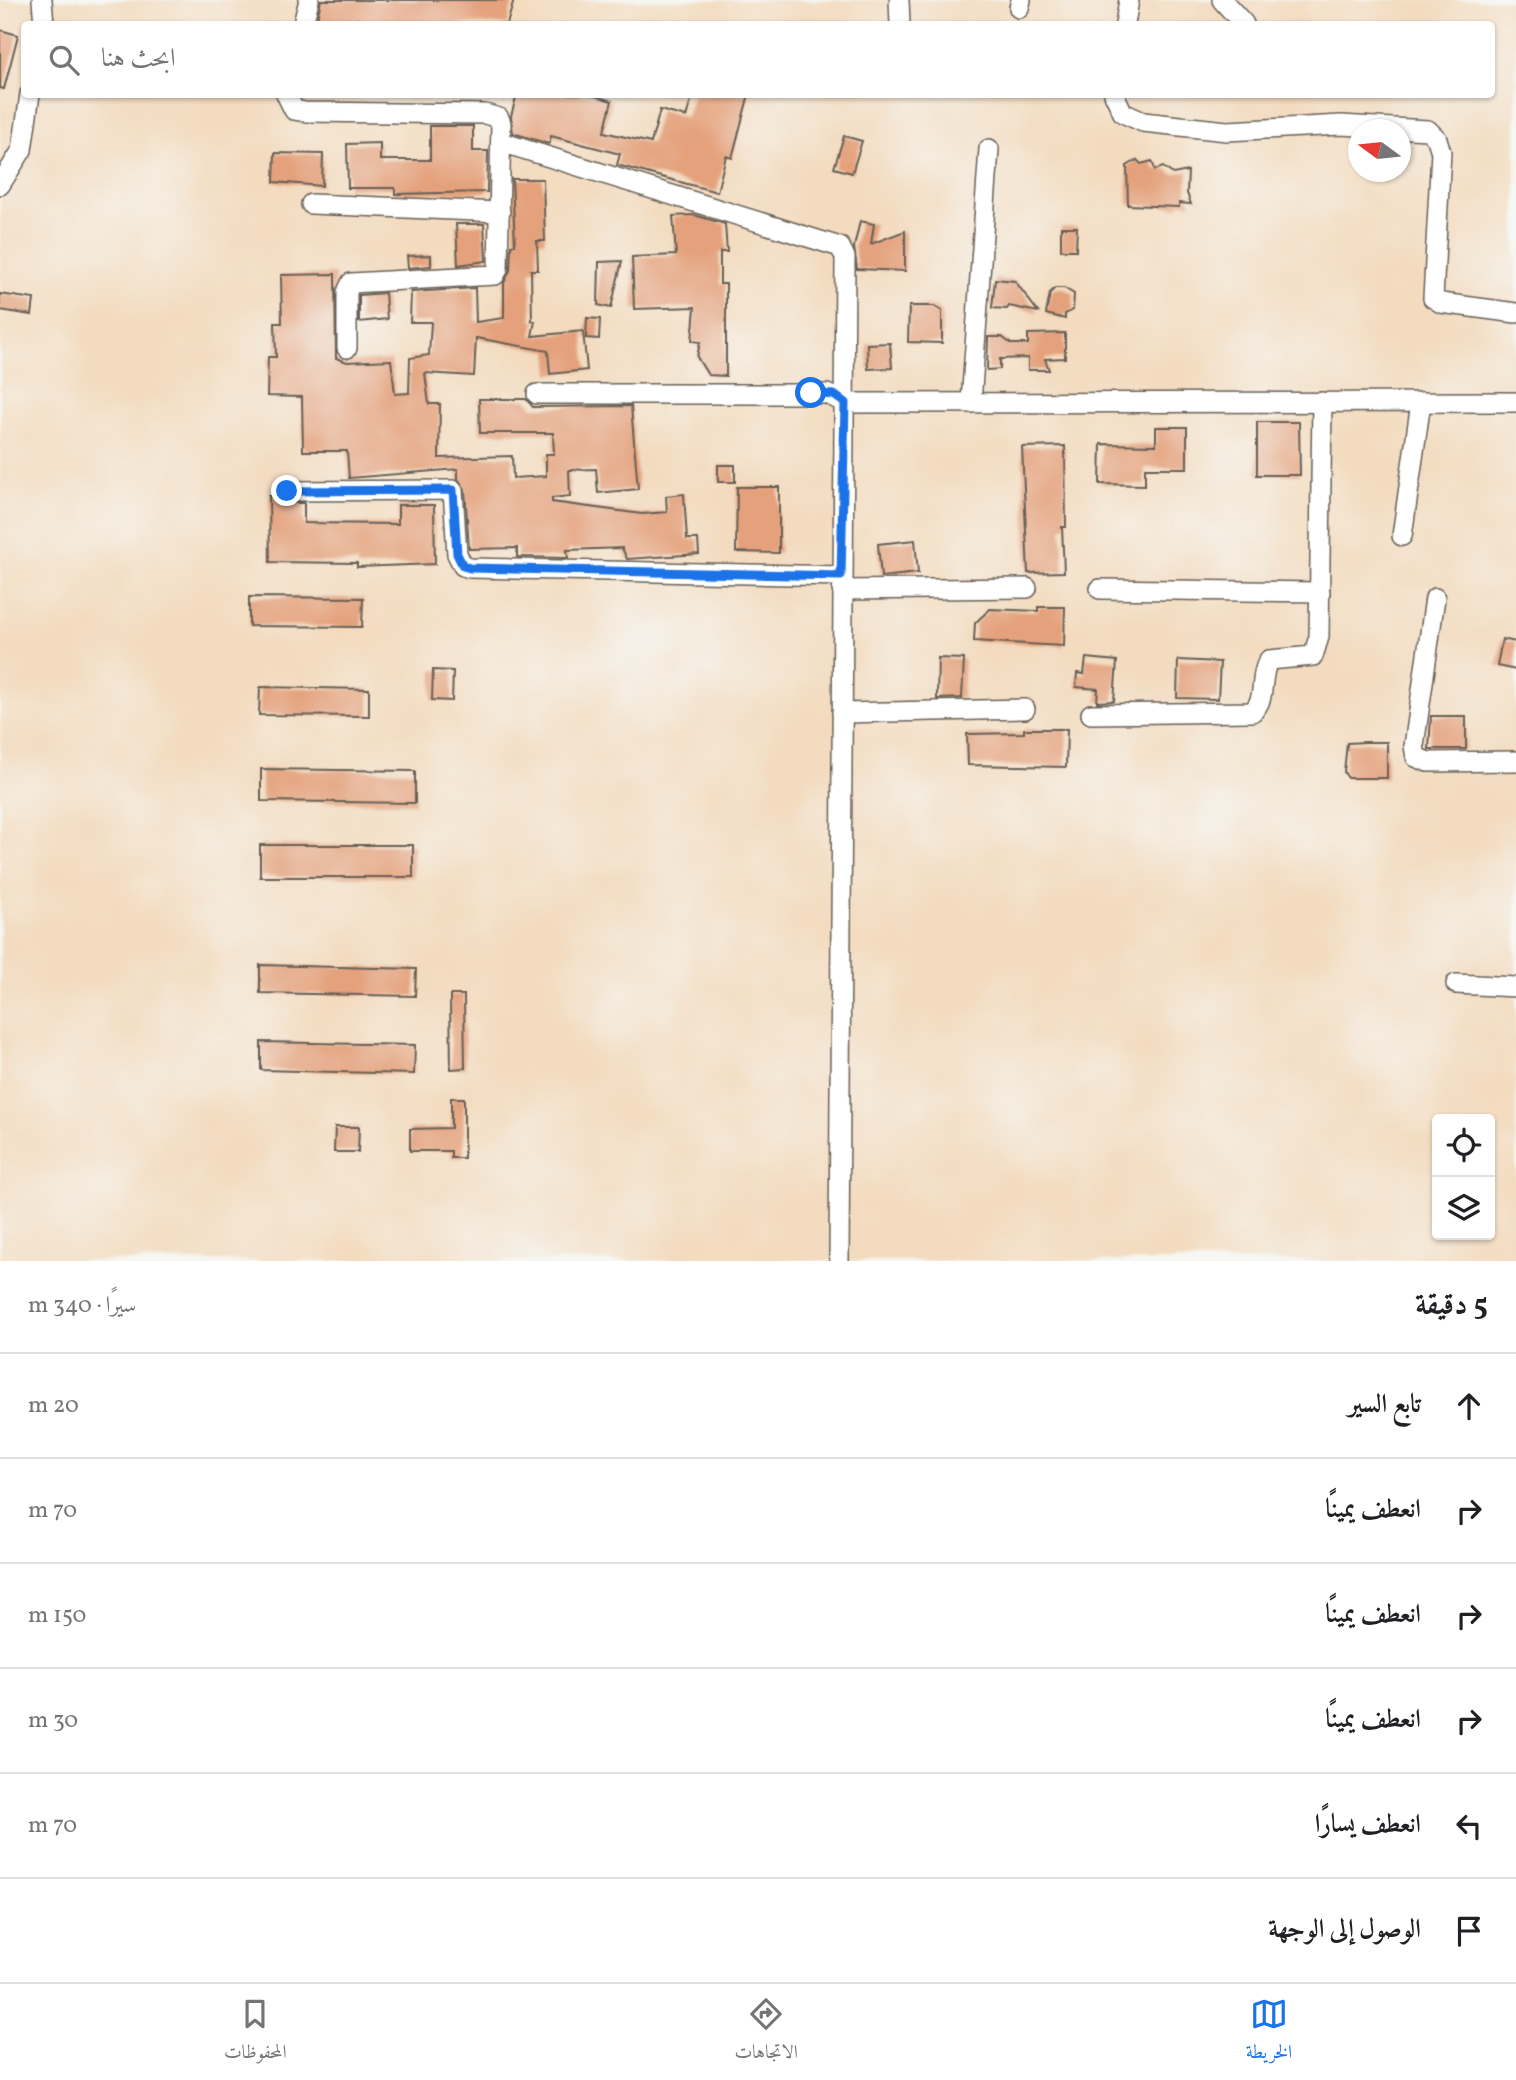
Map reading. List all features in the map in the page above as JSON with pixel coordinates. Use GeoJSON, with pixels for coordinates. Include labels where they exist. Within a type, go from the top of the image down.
{"type":"FeatureCollection","features":[{"type":"Feature","properties":{"kind":"street"},"geometry":{"type":"LineString","coordinates":[[41,0],[44,21]]}},
{"type":"Feature","properties":{"kind":"street"},"geometry":{"type":"LineString","coordinates":[[304,21],[309,0]]}},
{"type":"Feature","properties":{"kind":"street"},"geometry":{"type":"LineString","coordinates":[[899,0],[900,21]]}},
{"type":"Feature","properties":{"kind":"street"},"geometry":{"type":"LineString","coordinates":[[1126,21],[1129,0]]}},
{"type":"Feature","properties":{"kind":"street"},"geometry":{"type":"LineString","coordinates":[[1222,0],[1241,21]]}},
{"type":"Feature","properties":{"kind":"street"},"geometry":{"type":"LineString","coordinates":[[0,185],[22,150],[29,98]]}},
{"type":"Feature","properties":{"kind":"street"},"geometry":{"type":"LineString","coordinates":[[287,98],[294,110],[305,112],[493,115],[501,123],[498,270],[495,275],[351,283],[346,292],[346,348]]}},
{"type":"Feature","properties":{"kind":"street"},"geometry":{"type":"LineString","coordinates":[[1115,98],[1118,106],[1130,118],[1203,129],[1227,131],[1341,125],[1428,130],[1437,139],[1441,152],[1433,298],[1440,303],[1516,313]]}},
{"type":"Feature","properties":{"kind":"street"},"geometry":{"type":"LineString","coordinates":[[501,142],[839,247],[845,257],[839,1261]]}},
{"type":"Feature","properties":{"kind":"street"},"geometry":{"type":"LineString","coordinates":[[971,403],[989,149]]}},
{"type":"Feature","properties":{"kind":"street"},"geometry":{"type":"LineString","coordinates":[[311,204],[500,212]]}},
{"type":"Feature","properties":{"kind":"street"},"geometry":{"type":"LineString","coordinates":[[537,394],[827,394],[834,395],[845,403],[1516,402]]}},
{"type":"Feature","properties":{"kind":"street"},"geometry":{"type":"LineString","coordinates":[[1091,714],[1252,712],[1262,695],[1264,668],[1269,660],[1313,656],[1317,649],[1320,592],[1322,402]]}},
{"type":"Feature","properties":{"kind":"street"},"geometry":{"type":"LineString","coordinates":[[1402,536],[1421,402]]}},
{"type":"Feature","properties":{"kind":"street"},"geometry":{"type":"LineString","coordinates":[[287,491],[453,490],[457,554],[463,566],[470,568],[1027,588]]}},
{"type":"Feature","properties":{"kind":"street"},"geometry":{"type":"LineString","coordinates":[[1100,589],[1320,592]]}},
{"type":"Feature","properties":{"kind":"street"},"geometry":{"type":"LineString","coordinates":[[1435,598],[1414,746],[1416,757],[1428,762],[1516,761]]}},
{"type":"Feature","properties":{"kind":"street"},"geometry":{"type":"LineString","coordinates":[[842,713],[1025,709]]}},
{"type":"Feature","properties":{"kind":"street"},"geometry":{"type":"LineString","coordinates":[[1456,984],[1516,987]]}},
{"type":"Feature","properties":{"kind":"building"},"geometry":{"type":"Polygon","coordinates":[[[321,0],[514,0],[508,21],[317,21],[321,0]]]}},
{"type":"Feature","properties":{"kind":"building"},"geometry":{"type":"Polygon","coordinates":[[[0,30],[18,35],[4,89],[0,88],[0,30]]]}},
{"type":"Feature","properties":{"kind":"building"},"geometry":{"type":"Polygon","coordinates":[[[516,98],[602,98],[612,101],[604,132],[651,143],[660,110],[686,117],[692,98],[748,98],[732,158],[726,156],[717,192],[617,165],[620,154],[551,136],[549,144],[513,133],[511,116],[516,98]]]}},
{"type":"Feature","properties":{"kind":"building"},"geometry":{"type":"Polygon","coordinates":[[[430,126],[473,126],[473,151],[488,151],[487,192],[395,194],[395,188],[348,188],[347,144],[380,143],[380,160],[430,160],[430,126]]]}},
{"type":"Feature","properties":{"kind":"building"},"geometry":{"type":"Polygon","coordinates":[[[844,136],[862,141],[852,173],[834,168],[844,136]]]}},
{"type":"Feature","properties":{"kind":"building"},"geometry":{"type":"Polygon","coordinates":[[[275,153],[323,154],[322,186],[274,182],[275,153]]]}},
{"type":"Feature","properties":{"kind":"building"},"geometry":{"type":"Polygon","coordinates":[[[1137,160],[1141,164],[1152,161],[1155,170],[1163,167],[1173,174],[1188,171],[1187,193],[1191,204],[1179,203],[1179,207],[1128,205],[1127,166],[1137,160]]]}},
{"type":"Feature","properties":{"kind":"building"},"geometry":{"type":"Polygon","coordinates":[[[512,179],[543,179],[545,241],[537,241],[538,270],[531,270],[532,321],[535,321],[532,336],[583,331],[587,370],[550,374],[548,351],[476,338],[474,376],[425,373],[429,404],[440,404],[439,458],[512,456],[513,478],[546,476],[546,454],[554,454],[553,433],[480,433],[479,399],[526,399],[533,407],[631,406],[638,489],[598,493],[596,469],[569,470],[570,496],[552,498],[552,502],[642,514],[667,512],[666,496],[684,494],[687,539],[698,539],[699,554],[627,559],[622,548],[567,550],[568,558],[517,557],[517,548],[469,549],[465,489],[458,479],[458,469],[349,478],[347,451],[303,451],[302,397],[267,396],[268,357],[276,357],[275,323],[282,323],[281,275],[335,274],[336,358],[347,362],[391,360],[395,394],[409,393],[410,358],[429,355],[431,322],[410,322],[411,292],[475,288],[476,322],[504,318],[504,283],[510,270],[511,245],[515,245],[512,179]]]}},
{"type":"Feature","properties":{"kind":"building"},"geometry":{"type":"Polygon","coordinates":[[[694,215],[725,224],[727,252],[720,252],[720,284],[726,284],[726,376],[708,375],[697,357],[700,342],[692,341],[695,307],[634,309],[632,257],[676,255],[673,216],[694,215]]]}},
{"type":"Feature","properties":{"kind":"building"},"geometry":{"type":"Polygon","coordinates":[[[860,221],[874,224],[871,244],[905,231],[905,271],[857,269],[854,247],[860,221]]]}},
{"type":"Feature","properties":{"kind":"building"},"geometry":{"type":"Polygon","coordinates":[[[456,224],[484,224],[486,261],[458,265],[456,224]]]}},
{"type":"Feature","properties":{"kind":"building"},"geometry":{"type":"Polygon","coordinates":[[[1061,227],[1077,227],[1076,250],[1061,250],[1061,227]]]}},
{"type":"Feature","properties":{"kind":"building"},"geometry":{"type":"Polygon","coordinates":[[[431,255],[431,266],[408,268],[407,256],[431,255]]]}},
{"type":"Feature","properties":{"kind":"building"},"geometry":{"type":"Polygon","coordinates":[[[622,261],[611,308],[598,305],[599,262],[622,261]]]}},
{"type":"Feature","properties":{"kind":"building"},"geometry":{"type":"Polygon","coordinates":[[[995,279],[1015,281],[1038,312],[1009,306],[1007,309],[992,308],[995,279]]]}},
{"type":"Feature","properties":{"kind":"building"},"geometry":{"type":"Polygon","coordinates":[[[1055,288],[1064,288],[1074,294],[1073,310],[1065,314],[1065,319],[1046,314],[1050,293],[1055,288]]]}},
{"type":"Feature","properties":{"kind":"building"},"geometry":{"type":"Polygon","coordinates":[[[385,293],[387,319],[359,322],[359,295],[385,293]]]}},
{"type":"Feature","properties":{"kind":"building"},"geometry":{"type":"Polygon","coordinates":[[[0,294],[34,299],[32,315],[0,310],[0,294]]]}},
{"type":"Feature","properties":{"kind":"building"},"geometry":{"type":"Polygon","coordinates":[[[909,306],[934,306],[942,311],[942,343],[908,342],[909,306]]]}},
{"type":"Feature","properties":{"kind":"building"},"geometry":{"type":"Polygon","coordinates":[[[587,318],[600,319],[599,339],[586,338],[587,318]]]}},
{"type":"Feature","properties":{"kind":"building"},"geometry":{"type":"Polygon","coordinates":[[[1065,333],[1065,358],[1045,359],[1049,370],[1028,370],[1028,358],[1000,359],[1000,369],[987,370],[988,337],[1002,337],[1011,344],[1028,344],[1028,334],[1065,333]]]}},
{"type":"Feature","properties":{"kind":"building"},"geometry":{"type":"Polygon","coordinates":[[[890,343],[892,368],[868,369],[867,344],[890,343]]]}},
{"type":"Feature","properties":{"kind":"building"},"geometry":{"type":"Polygon","coordinates":[[[1257,422],[1299,422],[1300,475],[1257,475],[1257,422]]]}},
{"type":"Feature","properties":{"kind":"building"},"geometry":{"type":"Polygon","coordinates":[[[1156,427],[1187,427],[1187,468],[1145,468],[1145,485],[1100,484],[1101,444],[1156,445],[1156,427]]]}},
{"type":"Feature","properties":{"kind":"building"},"geometry":{"type":"Polygon","coordinates":[[[1065,446],[1066,527],[1062,527],[1064,572],[1028,573],[1022,447],[1065,446]]]}},
{"type":"Feature","properties":{"kind":"building"},"geometry":{"type":"Polygon","coordinates":[[[718,465],[735,465],[735,482],[718,482],[718,465]]]}},
{"type":"Feature","properties":{"kind":"building"},"geometry":{"type":"Polygon","coordinates":[[[737,487],[779,487],[779,553],[736,552],[737,487]]]}},
{"type":"Feature","properties":{"kind":"building"},"geometry":{"type":"Polygon","coordinates":[[[269,496],[276,496],[286,503],[304,503],[304,523],[398,524],[398,505],[434,505],[435,564],[357,567],[357,563],[270,562],[269,496]]]}},
{"type":"Feature","properties":{"kind":"building"},"geometry":{"type":"Polygon","coordinates":[[[915,540],[918,573],[881,577],[878,544],[915,540]]]}},
{"type":"Feature","properties":{"kind":"building"},"geometry":{"type":"Polygon","coordinates":[[[249,597],[363,598],[362,627],[249,626],[249,597]]]}},
{"type":"Feature","properties":{"kind":"building"},"geometry":{"type":"Polygon","coordinates":[[[1038,607],[1065,607],[1064,646],[974,641],[975,623],[990,609],[1038,611],[1038,607]]]}},
{"type":"Feature","properties":{"kind":"building"},"geometry":{"type":"Polygon","coordinates":[[[1502,639],[1516,642],[1516,670],[1497,666],[1502,639]]]}},
{"type":"Feature","properties":{"kind":"building"},"geometry":{"type":"Polygon","coordinates":[[[938,658],[964,659],[962,698],[937,699],[938,658]]]}},
{"type":"Feature","properties":{"kind":"building"},"geometry":{"type":"Polygon","coordinates":[[[1086,658],[1117,661],[1114,701],[1097,702],[1098,689],[1076,687],[1077,673],[1084,674],[1086,658]]]}},
{"type":"Feature","properties":{"kind":"building"},"geometry":{"type":"Polygon","coordinates":[[[1178,660],[1220,662],[1218,699],[1177,698],[1178,660]]]}},
{"type":"Feature","properties":{"kind":"building"},"geometry":{"type":"Polygon","coordinates":[[[433,670],[453,671],[452,701],[432,700],[433,670]]]}},
{"type":"Feature","properties":{"kind":"building"},"geometry":{"type":"Polygon","coordinates":[[[260,687],[369,689],[369,716],[259,715],[260,687]]]}},
{"type":"Feature","properties":{"kind":"building"},"geometry":{"type":"Polygon","coordinates":[[[1431,716],[1466,716],[1466,749],[1429,749],[1431,716]]]}},
{"type":"Feature","properties":{"kind":"building"},"geometry":{"type":"Polygon","coordinates":[[[1024,729],[1067,729],[1066,767],[968,765],[967,734],[1024,733],[1024,729]]]}},
{"type":"Feature","properties":{"kind":"building"},"geometry":{"type":"Polygon","coordinates":[[[1387,742],[1387,778],[1348,778],[1344,772],[1347,743],[1387,742]]]}},
{"type":"Feature","properties":{"kind":"building"},"geometry":{"type":"Polygon","coordinates":[[[261,769],[415,771],[415,803],[261,801],[261,769]]]}},
{"type":"Feature","properties":{"kind":"building"},"geometry":{"type":"Polygon","coordinates":[[[260,845],[413,845],[413,877],[260,877],[260,845]]]}},
{"type":"Feature","properties":{"kind":"building"},"geometry":{"type":"Polygon","coordinates":[[[260,965],[416,969],[415,996],[260,993],[260,965]]]}},
{"type":"Feature","properties":{"kind":"building"},"geometry":{"type":"Polygon","coordinates":[[[450,995],[464,995],[465,1068],[451,1069],[450,995]]]}},
{"type":"Feature","properties":{"kind":"building"},"geometry":{"type":"Polygon","coordinates":[[[261,1042],[415,1045],[414,1074],[261,1070],[261,1042]]]}},
{"type":"Feature","properties":{"kind":"building"},"geometry":{"type":"Polygon","coordinates":[[[451,1098],[464,1098],[464,1158],[451,1158],[451,1151],[410,1151],[410,1129],[451,1128],[451,1098]]]}},
{"type":"Feature","properties":{"kind":"building"},"geometry":{"type":"Polygon","coordinates":[[[335,1127],[359,1127],[358,1152],[334,1152],[335,1127]]]}},
{"type":"Feature","properties":{"kind":"route"},"geometry":{"type":"LineString","coordinates":[[287,491],[453,490],[456,494],[457,554],[463,566],[470,568],[841,576],[845,403],[834,395],[811,393]]}}]}
